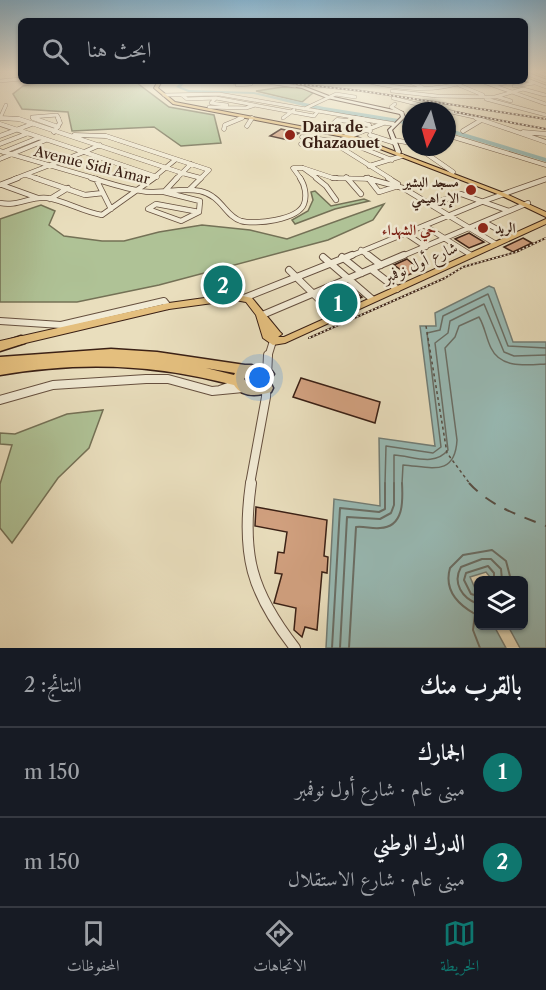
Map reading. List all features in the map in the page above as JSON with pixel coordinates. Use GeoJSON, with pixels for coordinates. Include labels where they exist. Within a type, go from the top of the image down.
{"type":"FeatureCollection","features":[{"type":"Feature","properties":{"kind":"highway"},"geometry":{"type":"LineString","coordinates":[[0,346],[21,340]]}},
{"type":"Feature","properties":{"kind":"highway"},"geometry":{"type":"LineString","coordinates":[[0,361],[111,353],[157,356],[245,370],[256,369],[268,374]]}},
{"type":"Feature","properties":{"kind":"highway"},"geometry":{"type":"LineString","coordinates":[[0,370],[57,362],[119,361],[171,365],[248,386]]}},
{"type":"Feature","properties":{"kind":"highway"},"geometry":{"type":"LineString","coordinates":[[245,370],[239,376],[248,386]]}},
{"type":"Feature","properties":{"kind":"main road"},"geometry":{"type":"LineString","coordinates":[[172,101],[239,116],[282,122],[396,150],[504,193],[546,216]]}},
{"type":"Feature","properties":{"kind":"main road"},"geometry":{"type":"LineString","coordinates":[[348,102],[402,115]]}},
{"type":"Feature","properties":{"kind":"main road"},"geometry":{"type":"LineString","coordinates":[[396,150],[390,131],[394,123],[402,116]]}},
{"type":"Feature","properties":{"kind":"main road"},"geometry":{"type":"LineString","coordinates":[[396,150],[504,193]]}},
{"type":"Feature","properties":{"kind":"main road","name":"شارع أول نوفمبر"},"geometry":{"type":"LineString","coordinates":[[494,244],[546,216]]}},
{"type":"Feature","properties":{"kind":"main road","name":"شارع أول نوفمبر"},"geometry":{"type":"LineString","coordinates":[[281,340],[285,334],[335,315],[470,255],[546,216]]}},
{"type":"Feature","properties":{"kind":"main road"},"geometry":{"type":"LineString","coordinates":[[21,340],[169,306],[241,297],[260,314],[266,336],[281,340]]}},
{"type":"Feature","properties":{"kind":"street"},"geometry":{"type":"LineString","coordinates":[[213,101],[211,103],[246,108],[255,105]]}},
{"type":"Feature","properties":{"kind":"street"},"geometry":{"type":"LineString","coordinates":[[209,107],[220,109],[233,101]]}},
{"type":"Feature","properties":{"kind":"street"},"geometry":{"type":"LineString","coordinates":[[234,101],[314,116],[318,111]]}},
{"type":"Feature","properties":{"kind":"street"},"geometry":{"type":"LineString","coordinates":[[258,101],[394,123]]}},
{"type":"Feature","properties":{"kind":"street"},"geometry":{"type":"LineString","coordinates":[[305,108],[317,101]]}},
{"type":"Feature","properties":{"kind":"street"},"geometry":{"type":"LineString","coordinates":[[493,101],[546,115]]}},
{"type":"Feature","properties":{"kind":"street"},"geometry":{"type":"LineString","coordinates":[[523,108],[533,101]]}},
{"type":"Feature","properties":{"kind":"street"},"geometry":{"type":"LineString","coordinates":[[395,104],[391,107],[402,114]]}},
{"type":"Feature","properties":{"kind":"street"},"geometry":{"type":"LineString","coordinates":[[0,106],[6,106]]}},
{"type":"Feature","properties":{"kind":"street"},"geometry":{"type":"LineString","coordinates":[[0,110],[6,106]]}},
{"type":"Feature","properties":{"kind":"street"},"geometry":{"type":"LineString","coordinates":[[6,106],[0,118],[17,119],[56,115],[60,122],[54,132]]}},
{"type":"Feature","properties":{"kind":"street"},"geometry":{"type":"LineString","coordinates":[[224,129],[225,125],[239,116],[246,108]]}},
{"type":"Feature","properties":{"kind":"street"},"geometry":{"type":"LineString","coordinates":[[282,122],[297,108]]}},
{"type":"Feature","properties":{"kind":"street"},"geometry":{"type":"LineString","coordinates":[[456,113],[483,119],[546,142]]}},
{"type":"Feature","properties":{"kind":"street"},"geometry":{"type":"LineString","coordinates":[[32,117],[58,127]]}},
{"type":"Feature","properties":{"kind":"street"},"geometry":{"type":"LineString","coordinates":[[349,121],[352,117]]}},
{"type":"Feature","properties":{"kind":"street"},"geometry":{"type":"LineString","coordinates":[[17,119],[201,178]]}},
{"type":"Feature","properties":{"kind":"street"},"geometry":{"type":"LineString","coordinates":[[247,126],[255,119]]}},
{"type":"Feature","properties":{"kind":"street"},"geometry":{"type":"LineString","coordinates":[[464,131],[483,119]]}},
{"type":"Feature","properties":{"kind":"street"},"geometry":{"type":"LineString","coordinates":[[369,125],[337,120],[332,125],[354,138],[366,150],[392,160]]}},
{"type":"Feature","properties":{"kind":"street"},"geometry":{"type":"LineString","coordinates":[[301,144],[337,142],[354,138],[370,133],[385,123]]}},
{"type":"Feature","properties":{"kind":"street"},"geometry":{"type":"LineString","coordinates":[[0,140],[32,124]]}},
{"type":"Feature","properties":{"kind":"street"},"geometry":{"type":"LineString","coordinates":[[0,126],[6,126],[156,177]]}},
{"type":"Feature","properties":{"kind":"street"},"geometry":{"type":"LineString","coordinates":[[353,128],[370,133],[396,150]]}},
{"type":"Feature","properties":{"kind":"street"},"geometry":{"type":"LineString","coordinates":[[521,132],[530,131],[546,135]]}},
{"type":"Feature","properties":{"kind":"street"},"geometry":{"type":"LineString","coordinates":[[6,142],[27,134]]}},
{"type":"Feature","properties":{"kind":"street"},"geometry":{"type":"LineString","coordinates":[[69,136],[96,134],[106,136],[209,170],[183,197]]}},
{"type":"Feature","properties":{"kind":"street"},"geometry":{"type":"LineString","coordinates":[[302,137],[337,142],[400,187],[494,244]]}},
{"type":"Feature","properties":{"kind":"street"},"geometry":{"type":"LineString","coordinates":[[1,152],[39,138]]}},
{"type":"Feature","properties":{"kind":"street"},"geometry":{"type":"LineString","coordinates":[[456,138],[546,165]]}},
{"type":"Feature","properties":{"kind":"street"},"geometry":{"type":"LineString","coordinates":[[0,140],[24,149]]}},
{"type":"Feature","properties":{"kind":"street"},"geometry":{"type":"LineString","coordinates":[[0,159],[46,140]]}},
{"type":"Feature","properties":{"kind":"street"},"geometry":{"type":"LineString","coordinates":[[1,185],[101,145]]}},
{"type":"Feature","properties":{"kind":"street"},"geometry":{"type":"LineString","coordinates":[[366,150],[377,145]]}},
{"type":"Feature","properties":{"kind":"street"},"geometry":{"type":"LineString","coordinates":[[392,160],[396,150],[402,147]]}},
{"type":"Feature","properties":{"kind":"street","name":"Avenue Sidi Amar"},"geometry":{"type":"LineString","coordinates":[[1,152],[139,190],[164,192],[189,190],[216,197],[241,221],[288,218],[299,213],[304,206],[304,188],[292,169],[303,168]]}},
{"type":"Feature","properties":{"kind":"street"},"geometry":{"type":"LineString","coordinates":[[430,156],[453,172]]}},
{"type":"Feature","properties":{"kind":"street"},"geometry":{"type":"LineString","coordinates":[[1,185],[99,215],[139,190],[175,160]]}},
{"type":"Feature","properties":{"kind":"street"},"geometry":{"type":"LineString","coordinates":[[369,166],[392,160]]}},
{"type":"Feature","properties":{"kind":"street"},"geometry":{"type":"LineString","coordinates":[[191,164],[164,192],[200,201],[198,212]]}},
{"type":"Feature","properties":{"kind":"street"},"geometry":{"type":"LineString","coordinates":[[303,168],[333,178],[368,178],[400,187]]}},
{"type":"Feature","properties":{"kind":"street"},"geometry":{"type":"LineString","coordinates":[[303,168],[306,173],[326,186],[336,200]]}},
{"type":"Feature","properties":{"kind":"street"},"geometry":{"type":"LineString","coordinates":[[26,175],[86,195],[103,193]]}},
{"type":"Feature","properties":{"kind":"street"},"geometry":{"type":"LineString","coordinates":[[346,177],[361,194]]}},
{"type":"Feature","properties":{"kind":"street"},"geometry":{"type":"LineString","coordinates":[[368,178],[379,192],[400,187]]}},
{"type":"Feature","properties":{"kind":"street"},"geometry":{"type":"LineString","coordinates":[[96,179],[111,209]]}},
{"type":"Feature","properties":{"kind":"street"},"geometry":{"type":"LineString","coordinates":[[241,297],[450,217],[504,193],[546,179]]}},
{"type":"Feature","properties":{"kind":"street"},"geometry":{"type":"LineString","coordinates":[[50,199],[68,188]]}},
{"type":"Feature","properties":{"kind":"street"},"geometry":{"type":"LineString","coordinates":[[431,204],[460,194],[509,211]]}},
{"type":"Feature","properties":{"kind":"street"},"geometry":{"type":"LineString","coordinates":[[0,203],[14,206],[38,198]]}},
{"type":"Feature","properties":{"kind":"street"},"geometry":{"type":"LineString","coordinates":[[156,204],[198,212],[181,221],[148,209],[156,204]]}},
{"type":"Feature","properties":{"kind":"street"},"geometry":{"type":"LineString","coordinates":[[260,314],[426,248],[526,204]]}},
{"type":"Feature","properties":{"kind":"street"},"geometry":{"type":"LineString","coordinates":[[484,222],[508,235]]}},
{"type":"Feature","properties":{"kind":"street"},"geometry":{"type":"LineString","coordinates":[[425,226],[470,255]]}},
{"type":"Feature","properties":{"kind":"street"},"geometry":{"type":"LineString","coordinates":[[405,233],[426,248]]}},
{"type":"Feature","properties":{"kind":"street"},"geometry":{"type":"LineString","coordinates":[[361,250],[381,265]]}},
{"type":"Feature","properties":{"kind":"street"},"geometry":{"type":"LineString","coordinates":[[323,257],[371,298]]}},
{"type":"Feature","properties":{"kind":"street"},"geometry":{"type":"LineString","coordinates":[[342,257],[362,273]]}},
{"type":"Feature","properties":{"kind":"street"},"geometry":{"type":"LineString","coordinates":[[371,269],[395,287]]}},
{"type":"Feature","properties":{"kind":"street"},"geometry":{"type":"LineString","coordinates":[[289,270],[335,315]]}},
{"type":"Feature","properties":{"kind":"street"},"geometry":{"type":"LineString","coordinates":[[0,321],[61,325],[163,301],[169,306]]}},
{"type":"Feature","properties":{"kind":"street"},"geometry":{"type":"LineString","coordinates":[[0,400],[31,388],[60,383],[160,379],[223,394],[248,386],[268,374],[269,354],[281,340]]}},
{"type":"Feature","properties":{"kind":"street"},"geometry":{"type":"LineString","coordinates":[[248,386],[265,404],[246,513],[246,548],[254,585],[262,604],[273,623],[295,648]]}},
{"type":"Feature","properties":{"kind":"green space"},"geometry":{"type":"Polygon","coordinates":[[[17,101],[161,101],[169,107],[214,115],[221,143],[181,146],[154,127],[72,131],[68,112],[22,109],[17,101]]]}},
{"type":"Feature","properties":{"kind":"green space"},"geometry":{"type":"Polygon","coordinates":[[[315,191],[331,206],[364,199],[369,201],[335,209],[295,224],[292,220],[308,211],[313,200],[311,192],[315,191]]]}},
{"type":"Feature","properties":{"kind":"green space"},"geometry":{"type":"Polygon","coordinates":[[[384,204],[373,220],[328,240],[159,285],[77,302],[0,302],[0,219],[41,205],[55,211],[49,225],[64,236],[102,241],[124,241],[202,225],[250,230],[287,239],[384,204]]]}},
{"type":"Feature","properties":{"kind":"green space"},"geometry":{"type":"Polygon","coordinates":[[[103,410],[89,448],[58,478],[12,543],[0,528],[0,484],[12,445],[0,444],[0,433],[15,434],[67,414],[103,410]]]}},
{"type":"Feature","properties":{"kind":"water"},"geometry":{"type":"Polygon","coordinates":[[[489,286],[494,288],[513,342],[546,342],[546,648],[520,648],[510,630],[528,630],[528,576],[489,576],[486,572],[470,577],[474,586],[474,630],[496,630],[506,648],[326,648],[334,499],[380,506],[379,438],[435,446],[420,326],[436,326],[435,313],[489,286]]]}},
{"type":"Feature","properties":{"kind":"building","name":"Daira de Ghazaouet"},"geometry":{"type":"Polygon","coordinates":[[[281,129],[299,133],[288,140],[270,136],[281,129]]]}},
{"type":"Feature","properties":{"kind":"building"},"geometry":{"type":"Polygon","coordinates":[[[469,233],[484,242],[469,248],[455,239],[469,233]]]}},
{"type":"Feature","properties":{"kind":"building"},"geometry":{"type":"Polygon","coordinates":[[[523,238],[532,243],[513,252],[504,247],[523,238]]]}},
{"type":"Feature","properties":{"kind":"building"},"geometry":{"type":"Polygon","coordinates":[[[407,259],[421,270],[408,275],[394,265],[407,259]]]}},
{"type":"Feature","properties":{"kind":"building"},"geometry":{"type":"Polygon","coordinates":[[[237,275],[243,287],[241,292],[205,287],[203,283],[237,275]]]}},
{"type":"Feature","properties":{"kind":"building"},"geometry":{"type":"Polygon","coordinates":[[[347,285],[362,297],[336,309],[322,295],[347,285]]]}},
{"type":"Feature","properties":{"kind":"building"},"geometry":{"type":"Polygon","coordinates":[[[301,378],[380,402],[375,423],[293,397],[301,378]]]}},
{"type":"Feature","properties":{"kind":"building"},"geometry":{"type":"Polygon","coordinates":[[[256,507],[327,520],[324,556],[328,557],[327,573],[322,572],[317,630],[305,627],[302,637],[294,630],[296,608],[274,603],[282,574],[275,573],[278,552],[284,553],[287,532],[255,526],[256,507]]]}},
{"type":"Feature","properties":{"kind":"waterway"},"geometry":{"type":"LineString","coordinates":[[290,101],[402,122]]}},
{"type":"Feature","properties":{"kind":"waterway"},"geometry":{"type":"LineString","coordinates":[[456,133],[546,160]]}},
{"type":"Feature","properties":{"kind":"ferry route"},"geometry":{"type":"LineString","coordinates":[[426,326],[447,453],[470,484]]}},
{"type":"Feature","properties":{"kind":"ferry route"},"geometry":{"type":"LineString","coordinates":[[470,484],[495,504],[546,526]]}},
{"type":"Feature","properties":{"kind":"railway"},"geometry":{"type":"LineString","coordinates":[[429,101],[546,119]]}},
{"type":"Feature","properties":{"kind":"railway"},"geometry":{"type":"LineString","coordinates":[[456,112],[546,129]]}},
{"type":"Feature","properties":{"kind":"railway"},"geometry":{"type":"LineString","coordinates":[[309,338],[445,278],[463,267],[516,252],[546,238]]}},
{"type":"Feature","properties":{"kind":"place","name":"Daira de Ghazaouet"},"geometry":{"type":"Point","coordinates":[290,135]}},
{"type":"Feature","properties":{"kind":"place","name":"مسجد البشير الإبراهيمي"},"geometry":{"type":"Point","coordinates":[471,190]}},
{"type":"Feature","properties":{"kind":"place","name":"الريد"},"geometry":{"type":"Point","coordinates":[483,228]}},
{"type":"Feature","properties":{"kind":"place","name":"الدرك الوطني"},"geometry":{"type":"Point","coordinates":[223,285]}},
{"type":"Feature","properties":{"kind":"place","name":"الجمارك"},"geometry":{"type":"Point","coordinates":[338,303]}},
{"type":"Feature","properties":{"kind":"district","name":"حي الشهداء"},"geometry":{"type":"Point","coordinates":[409,230]}}]}
